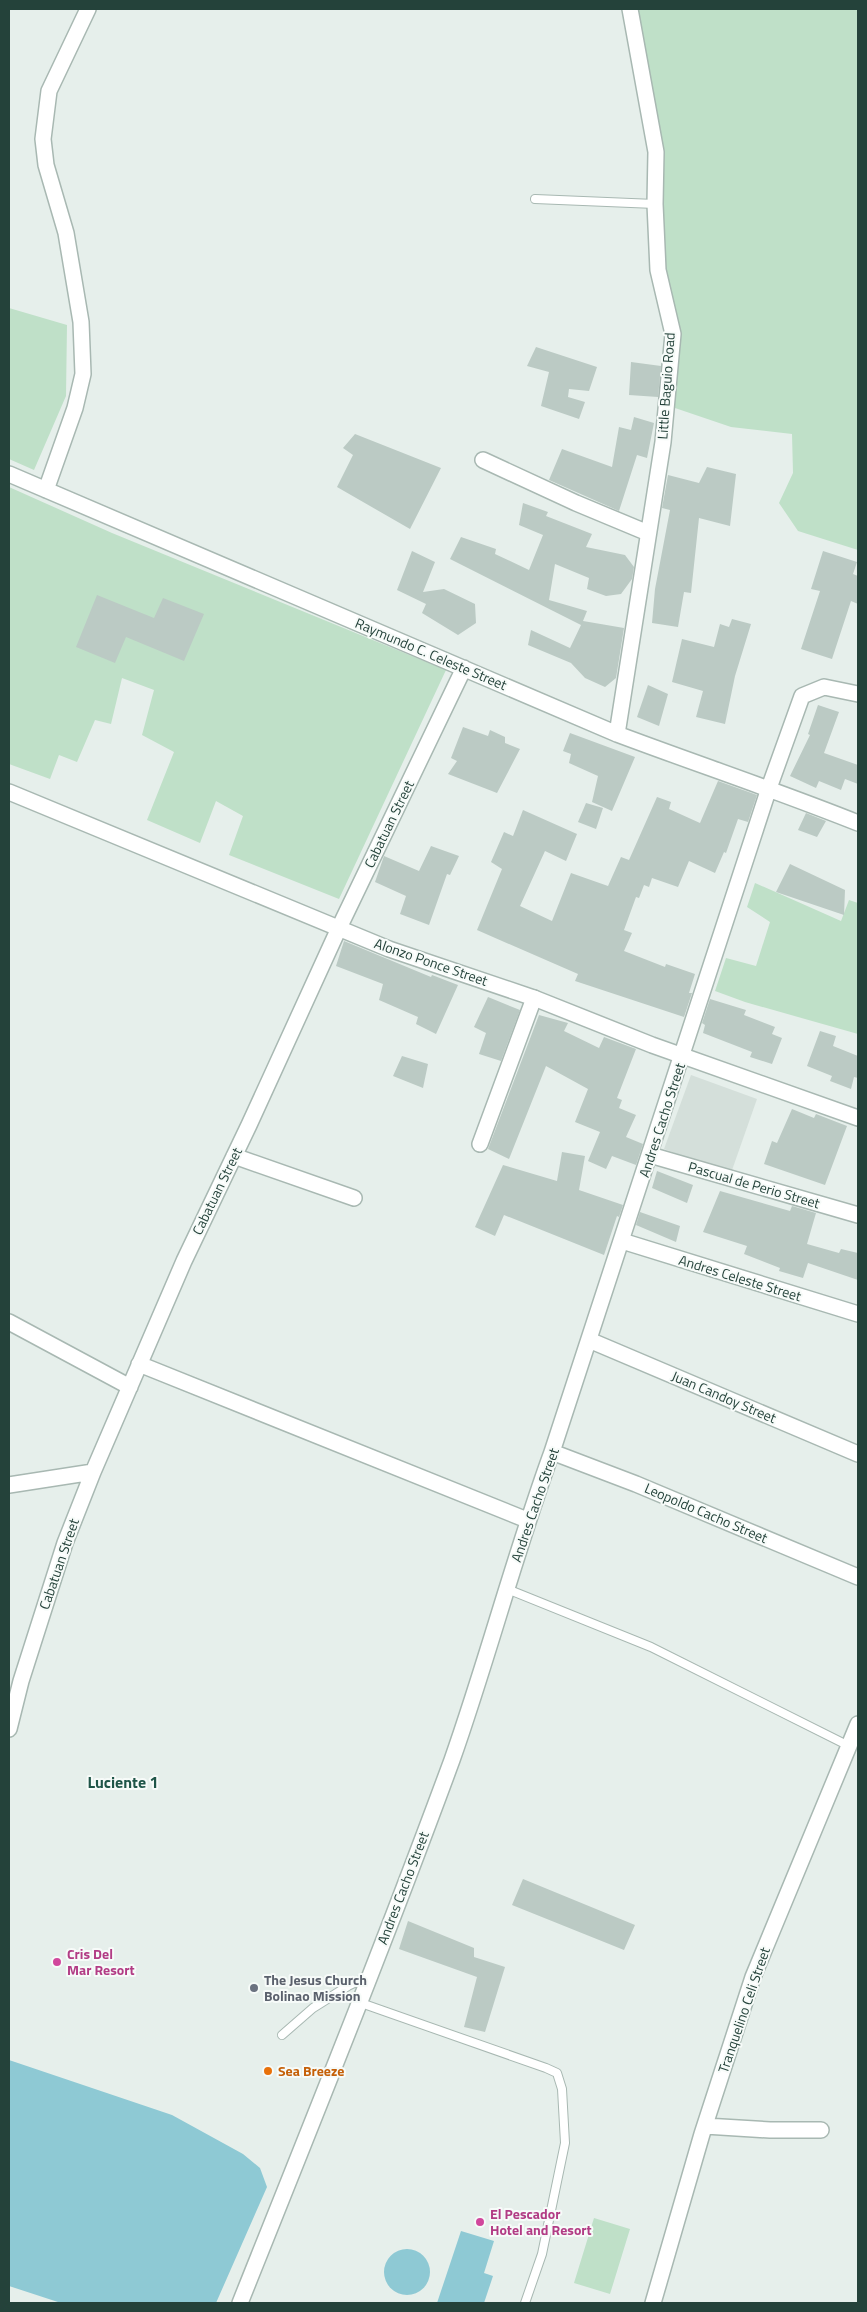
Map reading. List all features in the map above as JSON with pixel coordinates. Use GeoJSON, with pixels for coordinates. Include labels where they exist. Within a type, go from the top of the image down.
{"type":"FeatureCollection","features":[{"type":"Feature","properties":{"kind":"street"},"geometry":{"type":"LineString","coordinates":[[46,490],[75,408],[83,374],[81,322],[66,233],[46,165],[43,139],[49,91],[88,9]]}},
{"type":"Feature","properties":{"kind":"street","name":"Little Baguio Road"},"geometry":{"type":"LineString","coordinates":[[617,734],[662,442],[672,334],[658,270],[655,204],[656,152],[630,9]]}},
{"type":"Feature","properties":{"kind":"street"},"geometry":{"type":"LineString","coordinates":[[483,460],[576,503],[648,533]]}},
{"type":"Feature","properties":{"kind":"street","name":"Raymundo C. Celeste Street"},"geometry":{"type":"LineString","coordinates":[[9,474],[617,734],[718,772],[770,788],[858,823]]}},
{"type":"Feature","properties":{"kind":"street","name":"Cabatuan Street"},"geometry":{"type":"LineString","coordinates":[[9,1729],[21,1681],[64,1543],[92,1472],[184,1261],[339,928],[464,668]]}},
{"type":"Feature","properties":{"kind":"street","name":"Andres Cacho Street"},"geometry":{"type":"LineString","coordinates":[[240,2303],[361,2003],[369,1976],[452,1758],[528,1520],[802,696],[824,687],[858,694]]}},
{"type":"Feature","properties":{"kind":"street","name":"Alonzo Ponce Street"},"geometry":{"type":"LineString","coordinates":[[9,792],[389,949],[534,998],[683,1056],[858,1118]]}},
{"type":"Feature","properties":{"kind":"street"},"geometry":{"type":"LineString","coordinates":[[480,1144],[534,998]]}},
{"type":"Feature","properties":{"kind":"street","name":"Pascual de Perio Street"},"geometry":{"type":"LineString","coordinates":[[650,1155],[858,1216]]}},
{"type":"Feature","properties":{"kind":"street"},"geometry":{"type":"LineString","coordinates":[[234,1156],[354,1198]]}},
{"type":"Feature","properties":{"kind":"street","name":"Andres Celeste Street"},"geometry":{"type":"LineString","coordinates":[[622,1241],[858,1314]]}},
{"type":"Feature","properties":{"kind":"street"},"geometry":{"type":"LineString","coordinates":[[9,1322],[130,1387]]}},
{"type":"Feature","properties":{"kind":"street","name":"Juan Candoy Street"},"geometry":{"type":"LineString","coordinates":[[589,1340],[858,1454]]}},
{"type":"Feature","properties":{"kind":"street"},"geometry":{"type":"LineString","coordinates":[[139,1364],[528,1520]]}},
{"type":"Feature","properties":{"kind":"street","name":"Leopoldo Cacho Street"},"geometry":{"type":"LineString","coordinates":[[552,1452],[645,1488],[858,1578]]}},
{"type":"Feature","properties":{"kind":"street"},"geometry":{"type":"LineString","coordinates":[[9,1486],[92,1472]]}},
{"type":"Feature","properties":{"kind":"street","name":"Tranquelino Celi Street"},"geometry":{"type":"LineString","coordinates":[[653,2303],[705,2126],[754,1977],[858,1724]]}},
{"type":"Feature","properties":{"kind":"street"},"geometry":{"type":"LineString","coordinates":[[705,2126],[770,2130],[821,2130]]}},
{"type":"Feature","properties":{"kind":"lane"},"geometry":{"type":"LineString","coordinates":[[535,199],[655,204]]}},
{"type":"Feature","properties":{"kind":"lane"},"geometry":{"type":"LineString","coordinates":[[507,1589],[651,1647],[849,1746]]}},
{"type":"Feature","properties":{"kind":"lane"},"geometry":{"type":"LineString","coordinates":[[282,2035],[313,2008],[348,1986],[369,1976]]}},
{"type":"Feature","properties":{"kind":"lane"},"geometry":{"type":"LineString","coordinates":[[361,2003],[546,2068],[557,2074],[562,2089],[565,2143],[542,2254],[525,2303]]}},
{"type":"Feature","properties":{"kind":"shaded area"},"geometry":{"type":"Polygon","coordinates":[[[691,1075],[757,1099],[731,1173],[664,1149],[691,1075]]]}},
{"type":"Feature","properties":{"kind":"green space"},"geometry":{"type":"Polygon","coordinates":[[[630,9],[858,9],[858,550],[798,531],[779,503],[793,473],[792,434],[731,427],[675,408],[658,270],[656,178],[630,9]]]}},
{"type":"Feature","properties":{"kind":"green space"},"geometry":{"type":"Polygon","coordinates":[[[9,308],[67,325],[66,396],[34,470],[9,459],[9,308]]]}},
{"type":"Feature","properties":{"kind":"green space"},"geometry":{"type":"Polygon","coordinates":[[[9,487],[112,533],[446,670],[339,899],[229,855],[243,816],[216,801],[200,843],[147,820],[174,752],[142,735],[154,690],[122,678],[111,724],[95,720],[77,762],[59,755],[50,779],[9,764],[9,487]]]}},
{"type":"Feature","properties":{"kind":"green space"},"geometry":{"type":"Polygon","coordinates":[[[755,883],[841,921],[849,900],[858,903],[858,1034],[745,1002],[715,991],[726,958],[756,966],[770,922],[747,907],[755,883]]]}},
{"type":"Feature","properties":{"kind":"green space"},"geometry":{"type":"Polygon","coordinates":[[[594,2218],[630,2229],[610,2294],[574,2283],[594,2218]]]}},
{"type":"Feature","properties":{"kind":"water"},"geometry":{"type":"Polygon","coordinates":[[[9,2060],[172,2115],[243,2154],[260,2168],[267,2187],[216,2303],[61,2303],[9,2286],[9,2060]]]}},
{"type":"Feature","properties":{"kind":"water"},"geometry":{"type":"Polygon","coordinates":[[[461,2231],[494,2241],[484,2273],[493,2276],[484,2303],[437,2303],[461,2231]]]}},
{"type":"Feature","properties":{"kind":"water"},"geometry":{"type":"Polygon","coordinates":[[[407,2249],[420,2253],[426,2259],[430,2272],[426,2285],[420,2291],[407,2295],[394,2291],[388,2285],[384,2272],[388,2259],[394,2253],[407,2249]]]}},
{"type":"Feature","properties":{"kind":"building"},"geometry":{"type":"Polygon","coordinates":[[[536,347],[597,367],[589,391],[569,389],[568,397],[585,402],[579,419],[541,406],[549,372],[527,366],[536,347]]]}},
{"type":"Feature","properties":{"kind":"building"},"geometry":{"type":"Polygon","coordinates":[[[631,362],[661,366],[658,397],[629,395],[631,362]]]}},
{"type":"Feature","properties":{"kind":"building"},"geometry":{"type":"Polygon","coordinates":[[[634,417],[654,423],[647,458],[637,455],[619,511],[549,480],[562,449],[612,467],[619,427],[631,430],[634,417]]]}},
{"type":"Feature","properties":{"kind":"building"},"geometry":{"type":"Polygon","coordinates":[[[355,434],[441,468],[410,529],[337,487],[353,455],[343,448],[355,434]]]}},
{"type":"Feature","properties":{"kind":"building"},"geometry":{"type":"Polygon","coordinates":[[[707,467],[736,474],[730,526],[699,518],[691,593],[684,592],[678,627],[652,623],[655,589],[670,510],[662,508],[668,475],[699,483],[707,467]]]}},
{"type":"Feature","properties":{"kind":"building"},"geometry":{"type":"Polygon","coordinates":[[[523,503],[548,512],[546,516],[592,534],[586,547],[625,555],[634,567],[632,579],[621,594],[606,596],[587,589],[589,578],[555,564],[549,600],[587,611],[583,621],[624,628],[616,678],[605,687],[585,678],[571,663],[528,645],[531,630],[570,648],[581,625],[450,559],[461,537],[496,549],[495,554],[529,570],[543,535],[519,525],[523,503]]]}},
{"type":"Feature","properties":{"kind":"building"},"geometry":{"type":"Polygon","coordinates":[[[412,551],[435,562],[423,592],[444,589],[475,604],[476,623],[458,635],[422,613],[426,604],[397,590],[412,551]]]}},
{"type":"Feature","properties":{"kind":"building"},"geometry":{"type":"Polygon","coordinates":[[[823,551],[857,562],[853,574],[858,576],[858,604],[851,601],[832,659],[801,649],[820,591],[811,589],[823,551]]]}},
{"type":"Feature","properties":{"kind":"building"},"geometry":{"type":"Polygon","coordinates":[[[97,595],[154,618],[163,598],[204,614],[184,661],[126,637],[115,663],[76,647],[97,595]]]}},
{"type":"Feature","properties":{"kind":"building"},"geometry":{"type":"Polygon","coordinates":[[[732,619],[751,624],[735,676],[725,724],[696,717],[703,691],[672,682],[682,639],[714,647],[720,624],[729,627],[732,619]]]}},
{"type":"Feature","properties":{"kind":"building"},"geometry":{"type":"Polygon","coordinates":[[[648,685],[668,694],[659,726],[637,717],[648,685]]]}},
{"type":"Feature","properties":{"kind":"building"},"geometry":{"type":"Polygon","coordinates":[[[818,705],[839,712],[824,753],[858,765],[858,784],[845,779],[841,790],[819,781],[816,788],[790,776],[810,735],[808,734],[818,705]]]}},
{"type":"Feature","properties":{"kind":"building"},"geometry":{"type":"Polygon","coordinates":[[[463,727],[488,736],[490,730],[505,737],[505,743],[520,749],[497,793],[448,774],[457,761],[451,758],[463,727]]]}},
{"type":"Feature","properties":{"kind":"building"},"geometry":{"type":"Polygon","coordinates":[[[570,733],[635,757],[612,811],[592,802],[598,776],[569,763],[571,754],[563,751],[570,733]]]}},
{"type":"Feature","properties":{"kind":"building"},"geometry":{"type":"Polygon","coordinates":[[[718,781],[757,795],[748,822],[738,819],[726,853],[724,852],[715,873],[689,861],[678,887],[652,878],[649,887],[644,885],[639,898],[636,897],[624,930],[632,933],[624,951],[665,967],[666,964],[695,974],[689,993],[692,993],[684,1017],[575,981],[578,974],[477,930],[502,869],[491,862],[504,832],[513,836],[523,810],[577,834],[566,861],[545,851],[520,906],[552,921],[571,873],[608,886],[621,857],[629,860],[657,797],[671,802],[669,809],[700,823],[718,781]]]}},
{"type":"Feature","properties":{"kind":"building"},"geometry":{"type":"Polygon","coordinates":[[[586,803],[603,808],[596,829],[578,822],[586,803]]]}},
{"type":"Feature","properties":{"kind":"building"},"geometry":{"type":"Polygon","coordinates":[[[806,813],[826,821],[817,837],[798,830],[806,813]]]}},
{"type":"Feature","properties":{"kind":"building"},"geometry":{"type":"Polygon","coordinates":[[[431,846],[459,856],[450,875],[447,874],[429,925],[400,914],[406,896],[375,882],[384,856],[419,871],[431,846]]]}},
{"type":"Feature","properties":{"kind":"building"},"geometry":{"type":"Polygon","coordinates":[[[790,864],[845,890],[844,915],[776,892],[790,864]]]}},
{"type":"Feature","properties":{"kind":"building"},"geometry":{"type":"Polygon","coordinates":[[[344,941],[431,977],[432,975],[458,985],[436,1034],[416,1024],[418,1017],[379,1000],[383,984],[336,966],[344,941]]]}},
{"type":"Feature","properties":{"kind":"building"},"geometry":{"type":"Polygon","coordinates":[[[488,997],[520,1010],[501,1061],[479,1054],[486,1033],[474,1027],[488,997]]]}},
{"type":"Feature","properties":{"kind":"building"},"geometry":{"type":"Polygon","coordinates":[[[710,999],[746,1010],[744,1015],[775,1027],[772,1034],[782,1038],[772,1064],[750,1057],[752,1052],[703,1033],[705,1025],[702,1023],[710,999]]]}},
{"type":"Feature","properties":{"kind":"building"},"geometry":{"type":"Polygon","coordinates":[[[539,1015],[568,1023],[564,1031],[599,1048],[604,1037],[636,1049],[617,1098],[622,1100],[619,1108],[636,1115],[626,1137],[643,1144],[636,1165],[612,1156],[606,1169],[588,1161],[600,1132],[575,1122],[588,1089],[546,1066],[509,1159],[488,1149],[539,1015]]]}},
{"type":"Feature","properties":{"kind":"building"},"geometry":{"type":"Polygon","coordinates":[[[820,1031],[836,1036],[833,1046],[858,1056],[858,1078],[854,1077],[851,1089],[830,1081],[832,1076],[807,1066],[820,1031]]]}},
{"type":"Feature","properties":{"kind":"building"},"geometry":{"type":"Polygon","coordinates":[[[402,1056],[428,1064],[423,1088],[393,1076],[402,1056]]]}},
{"type":"Feature","properties":{"kind":"building"},"geometry":{"type":"Polygon","coordinates":[[[792,1109],[814,1118],[816,1114],[847,1126],[825,1185],[764,1164],[772,1141],[777,1143],[792,1109]]]}},
{"type":"Feature","properties":{"kind":"building"},"geometry":{"type":"Polygon","coordinates":[[[562,1152],[585,1156],[579,1190],[623,1205],[619,1217],[617,1216],[604,1255],[504,1215],[495,1236],[475,1227],[503,1165],[557,1181],[562,1152]]]}},
{"type":"Feature","properties":{"kind":"building"},"geometry":{"type":"Polygon","coordinates":[[[657,1171],[693,1185],[687,1203],[652,1188],[657,1171]]]}},
{"type":"Feature","properties":{"kind":"building"},"geometry":{"type":"Polygon","coordinates":[[[720,1191],[790,1211],[792,1206],[816,1213],[807,1244],[839,1253],[841,1249],[858,1253],[858,1280],[808,1263],[803,1278],[779,1271],[780,1268],[744,1254],[747,1246],[703,1232],[720,1191]]]}},
{"type":"Feature","properties":{"kind":"building"},"geometry":{"type":"Polygon","coordinates":[[[640,1212],[680,1226],[676,1242],[636,1225],[640,1212]]]}},
{"type":"Feature","properties":{"kind":"building"},"geometry":{"type":"Polygon","coordinates":[[[523,1879],[635,1925],[624,1950],[512,1905],[523,1879]]]}},
{"type":"Feature","properties":{"kind":"building"},"geometry":{"type":"Polygon","coordinates":[[[408,1921],[474,1948],[474,1957],[505,1967],[485,2032],[464,2027],[477,1977],[399,1949],[408,1921]]]}},
{"type":"Feature","properties":{"kind":"place","name":"Cris Del Mar Resort"},"geometry":{"type":"Point","coordinates":[57,1962]}},
{"type":"Feature","properties":{"kind":"place","name":"The Jesus Church Bolinao Mission"},"geometry":{"type":"Point","coordinates":[254,1988]}},
{"type":"Feature","properties":{"kind":"place","name":"Sea Breeze"},"geometry":{"type":"Point","coordinates":[268,2071]}},
{"type":"Feature","properties":{"kind":"place","name":"El Pescador Hotel and Resort"},"geometry":{"type":"Point","coordinates":[480,2222]}},
{"type":"Feature","properties":{"kind":"district","name":"Luciente 1"},"geometry":{"type":"Point","coordinates":[123,1782]}}]}
